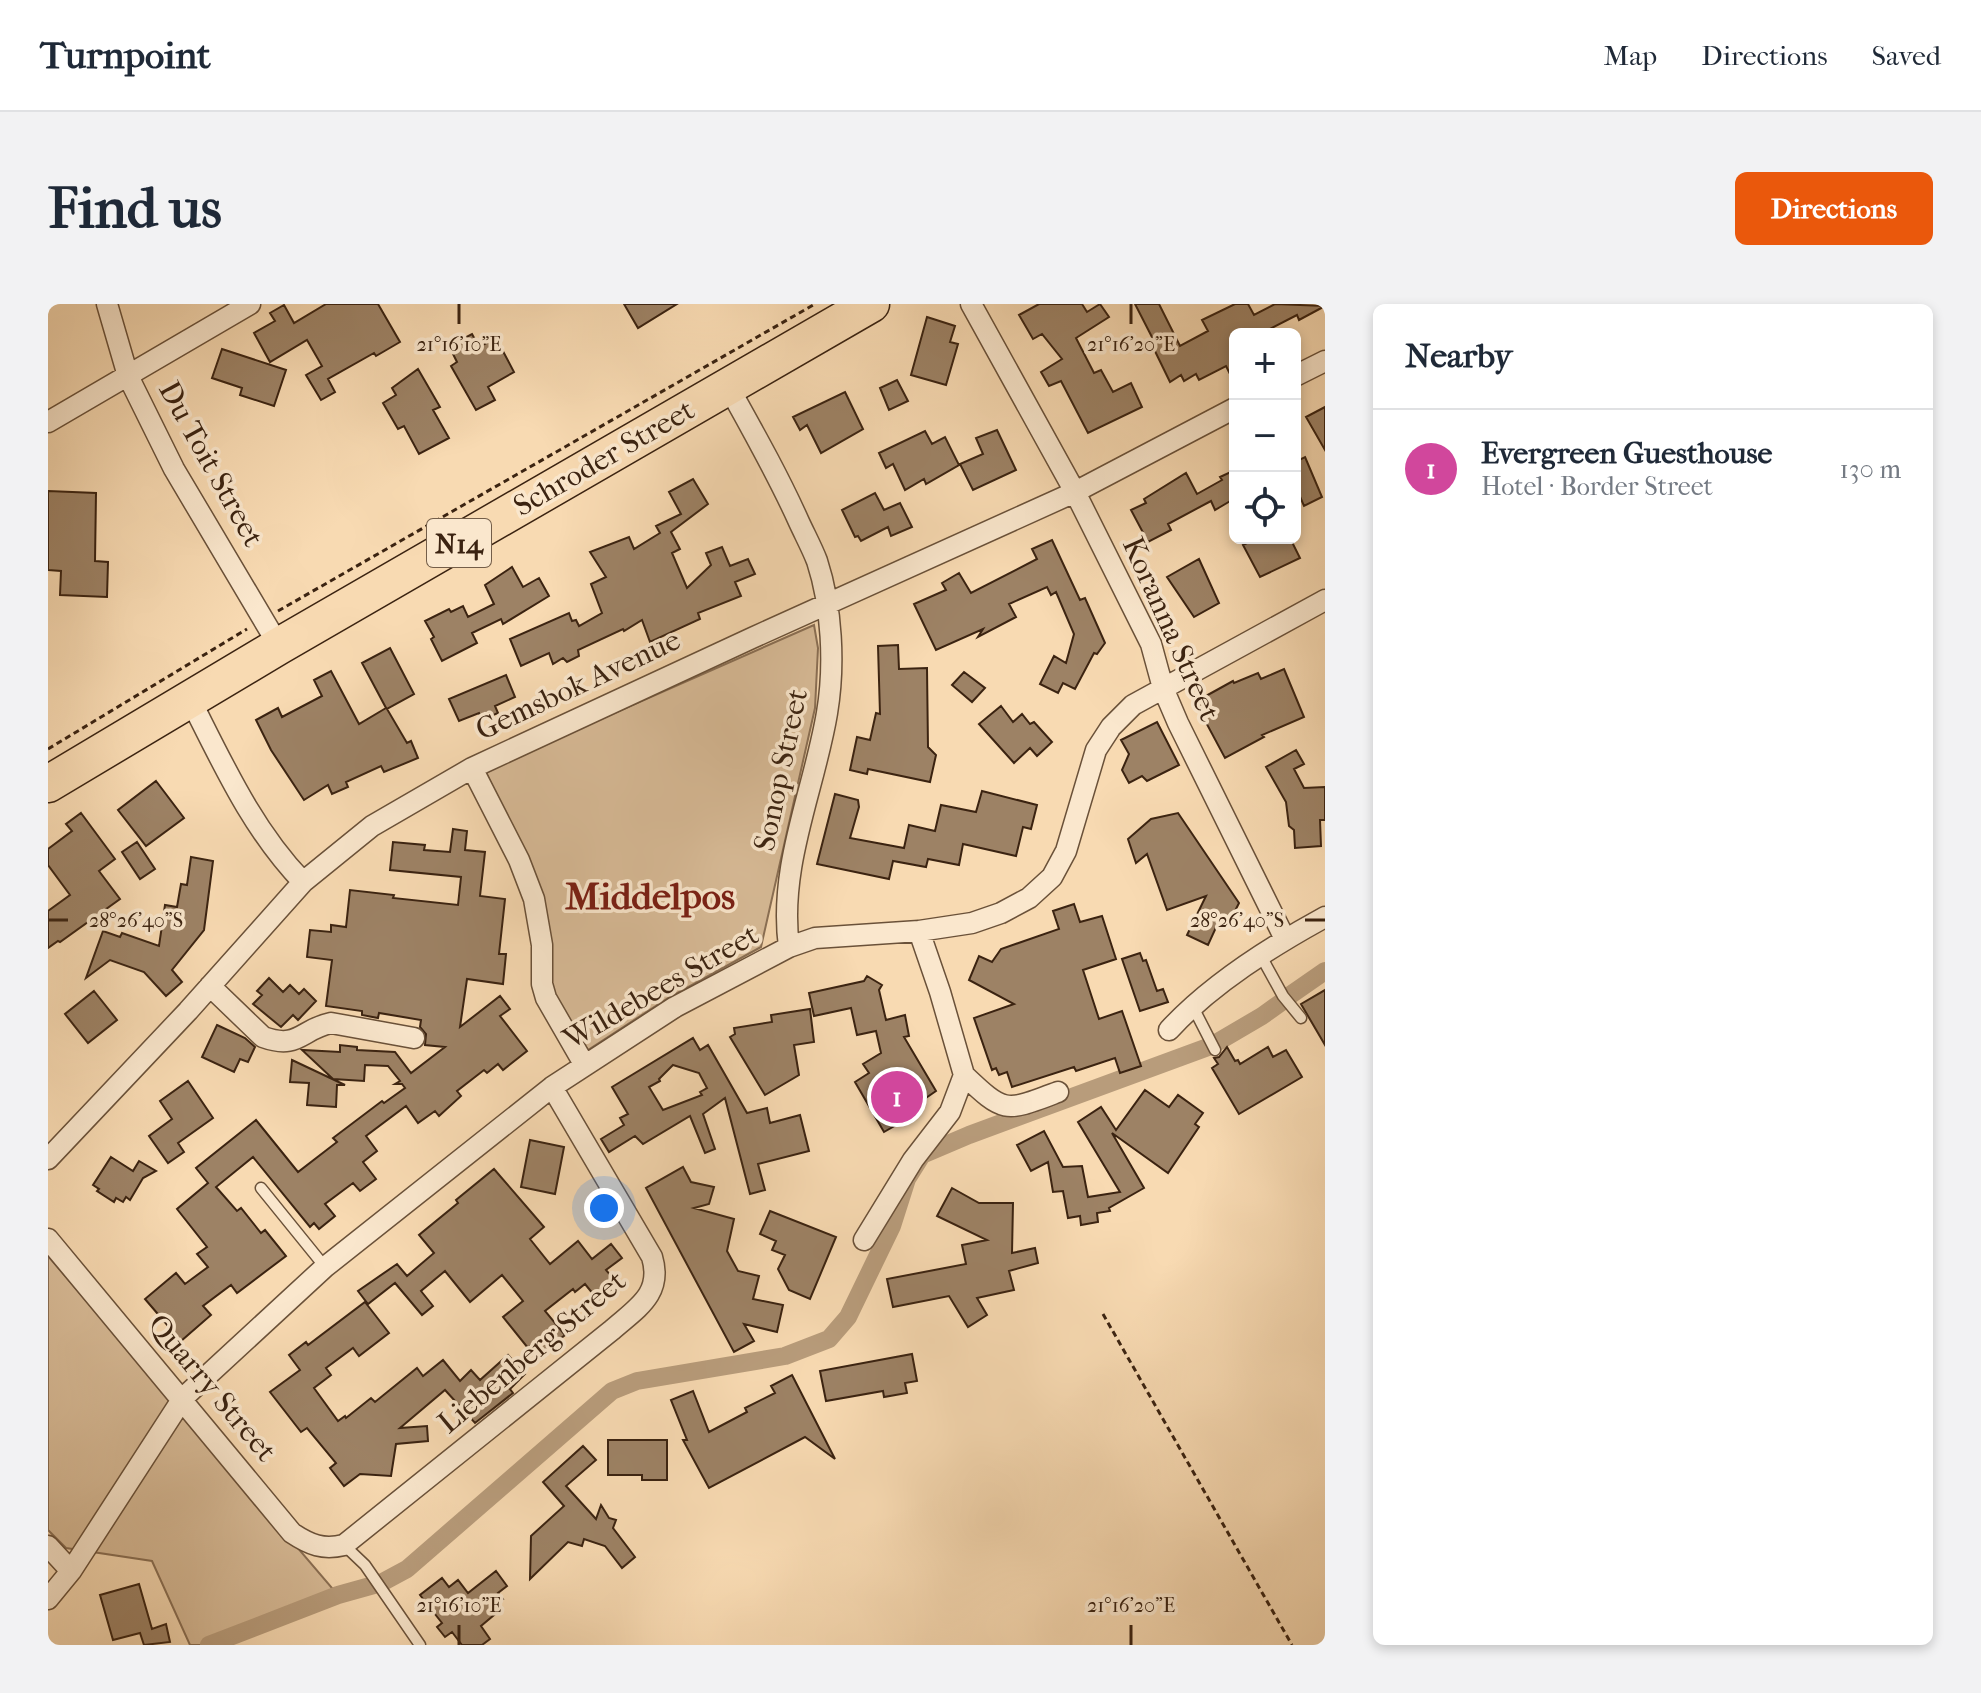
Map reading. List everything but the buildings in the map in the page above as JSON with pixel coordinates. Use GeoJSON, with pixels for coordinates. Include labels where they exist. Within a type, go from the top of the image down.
{"type":"FeatureCollection","features":[{"type":"Feature","properties":{"kind":"highway","name":"Schroder Street"},"geometry":{"type":"LineString","coordinates":[[48,784],[190,699],[271,632],[728,386],[871,304]]}},
{"type":"Feature","properties":{"kind":"street","name":"Du Toit Street"},"geometry":{"type":"LineString","coordinates":[[107,304],[128,376],[174,469],[271,632]]}},
{"type":"Feature","properties":{"kind":"street"},"geometry":{"type":"LineString","coordinates":[[48,422],[250,304]]}},
{"type":"Feature","properties":{"kind":"street","name":"Koranna Street"},"geometry":{"type":"LineString","coordinates":[[971,304],[1075,492],[1151,644],[1163,688],[1285,939]]}},
{"type":"Feature","properties":{"kind":"street"},"geometry":{"type":"LineString","coordinates":[[1301,373],[1325,361]]}},
{"type":"Feature","properties":{"kind":"street","name":"Sonop Street"},"geometry":{"type":"LineString","coordinates":[[728,386],[785,493],[816,560],[827,604],[830,647],[827,713],[794,850],[786,905],[789,947]]}},
{"type":"Feature","properties":{"kind":"street","name":"Gemsbok Avenue"},"geometry":{"type":"LineString","coordinates":[[48,1159],[303,882],[372,826],[472,768],[1075,492],[1229,411]]}},
{"type":"Feature","properties":{"kind":"street","name":"Wildebees Street"},"geometry":{"type":"LineString","coordinates":[[48,1599],[71,1571],[183,1398],[325,1267],[552,1087],[675,1007],[789,947],[815,938],[919,931],[972,923],[1001,913],[1029,898],[1052,877],[1066,851],[1096,750],[1111,727],[1133,705],[1325,600]]}},
{"type":"Feature","properties":{"kind":"street"},"geometry":{"type":"LineString","coordinates":[[190,699],[259,829],[279,857],[303,882]]}},
{"type":"Feature","properties":{"kind":"street"},"geometry":{"type":"LineString","coordinates":[[472,768],[519,860],[534,899],[542,945],[542,984],[546,998],[584,1064]]}},
{"type":"Feature","properties":{"kind":"street"},"geometry":{"type":"LineString","coordinates":[[1169,1030],[1193,1007],[1261,956],[1285,939],[1324,919]]}},
{"type":"Feature","properties":{"kind":"street"},"geometry":{"type":"LineString","coordinates":[[919,931],[964,1075],[987,1097],[1007,1108],[1058,1092]]}},
{"type":"Feature","properties":{"kind":"street"},"geometry":{"type":"LineString","coordinates":[[210,986],[263,1037],[271,1040],[296,1041],[331,1023],[414,1038]]}},
{"type":"Feature","properties":{"kind":"street"},"geometry":{"type":"LineString","coordinates":[[864,1240],[913,1160],[950,1112],[964,1075]]}},
{"type":"Feature","properties":{"kind":"street","name":"Liebenberg Street"},"geometry":{"type":"LineString","coordinates":[[344,1545],[612,1330],[648,1298],[652,1290],[656,1277],[652,1257],[552,1087]]}},
{"type":"Feature","properties":{"kind":"street","name":"Quarry Street"},"geometry":{"type":"LineString","coordinates":[[48,1239],[292,1533],[327,1549],[344,1545]]}},
{"type":"Feature","properties":{"kind":"street"},"geometry":{"type":"LineString","coordinates":[[48,1546],[71,1571]]}},
{"type":"Feature","properties":{"kind":"lane"},"geometry":{"type":"LineString","coordinates":[[1261,956],[1283,996],[1301,1018]]}},
{"type":"Feature","properties":{"kind":"lane"},"geometry":{"type":"LineString","coordinates":[[1193,1007],[1215,1050]]}},
{"type":"Feature","properties":{"kind":"lane"},"geometry":{"type":"LineString","coordinates":[[261,1188],[325,1267]]}},
{"type":"Feature","properties":{"kind":"lane"},"geometry":{"type":"LineString","coordinates":[[344,1545],[365,1565],[420,1645]]}},
{"type":"Feature","properties":{"kind":"path"},"geometry":{"type":"LineString","coordinates":[[48,749],[271,632],[815,304]]}},
{"type":"Feature","properties":{"kind":"path"},"geometry":{"type":"LineString","coordinates":[[1103,1314],[1292,1645]]}},
{"type":"Feature","properties":{"kind":"shaded area"},"geometry":{"type":"Polygon","coordinates":[[[814,625],[818,648],[815,708],[761,947],[668,998],[588,1050],[546,989],[536,883],[485,770],[814,625]]]}},
{"type":"Feature","properties":{"kind":"shaded area"},"geometry":{"type":"Polygon","coordinates":[[[48,1256],[338,1595],[209,1645],[190,1645],[152,1561],[66,1548],[48,1530],[48,1256]]]}},
{"type":"Feature","properties":{"kind":"waterway"},"geometry":{"type":"LineString","coordinates":[[1289,996],[1325,971]]}},
{"type":"Feature","properties":{"kind":"waterway"},"geometry":{"type":"LineString","coordinates":[[1216,1043],[1283,1001]]}},
{"type":"Feature","properties":{"kind":"waterway"},"geometry":{"type":"LineString","coordinates":[[209,1645],[338,1595],[381,1583],[407,1569],[612,1391],[637,1381],[785,1356],[829,1339],[848,1317],[892,1226],[907,1179],[922,1155],[1208,1047]]}},
{"type":"Feature","properties":{"kind":"place","name":"Evergreen Guesthouse"},"geometry":{"type":"Point","coordinates":[897,1097]}},
{"type":"Feature","properties":{"kind":"district","name":"Middelpos"},"geometry":{"type":"Point","coordinates":[650,896]}}]}
